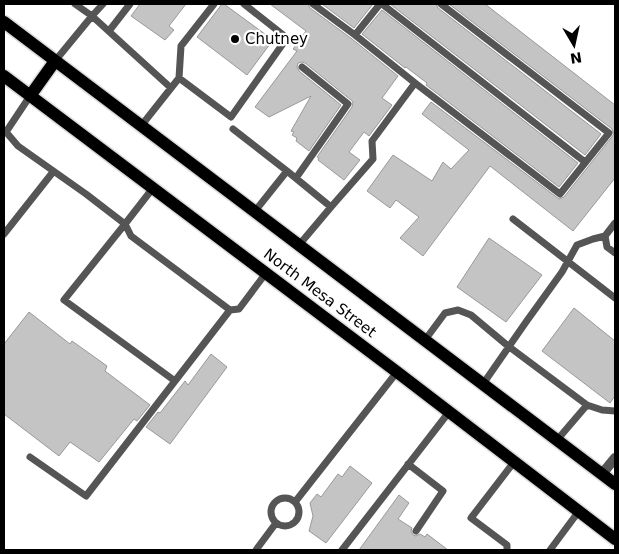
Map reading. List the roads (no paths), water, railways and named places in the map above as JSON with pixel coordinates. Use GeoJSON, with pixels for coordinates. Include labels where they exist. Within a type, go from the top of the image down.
{"type":"FeatureCollection","features":[{"type":"Feature","properties":{"kind":"main road","name":"North Mesa Street"},"geometry":{"type":"LineString","coordinates":[[4,22],[615,484]]}},
{"type":"Feature","properties":{"kind":"main road"},"geometry":{"type":"LineString","coordinates":[[30,96],[55,61]]}},
{"type":"Feature","properties":{"kind":"main road","name":"North Mesa Street"},"geometry":{"type":"LineString","coordinates":[[4,76],[615,538]]}},
{"type":"Feature","properties":{"kind":"street"},"geometry":{"type":"LineString","coordinates":[[602,474],[615,458]]}},
{"type":"Feature","properties":{"kind":"lane"},"geometry":{"type":"LineString","coordinates":[[75,4],[92,16],[171,88]]}},
{"type":"Feature","properties":{"kind":"lane"},"geometry":{"type":"LineString","coordinates":[[55,61],[103,4]]}},
{"type":"Feature","properties":{"kind":"lane"},"geometry":{"type":"LineString","coordinates":[[109,31],[130,4]]}},
{"type":"Feature","properties":{"kind":"lane"},"geometry":{"type":"LineString","coordinates":[[141,126],[179,78],[181,46],[214,4]]}},
{"type":"Feature","properties":{"kind":"lane"},"geometry":{"type":"LineString","coordinates":[[179,78],[230,117],[287,38],[244,4]]}},
{"type":"Feature","properties":{"kind":"lane"},"geometry":{"type":"LineString","coordinates":[[312,4],[560,194],[609,133],[441,4]]}},
{"type":"Feature","properties":{"kind":"lane"},"geometry":{"type":"LineString","coordinates":[[354,35],[380,4],[585,162]]}},
{"type":"Feature","properties":{"kind":"lane"},"geometry":{"type":"LineString","coordinates":[[296,178],[348,104],[302,67]]}},
{"type":"Feature","properties":{"kind":"lane"},"geometry":{"type":"LineString","coordinates":[[299,245],[373,160],[372,141],[415,83]]}},
{"type":"Feature","properties":{"kind":"lane"},"geometry":{"type":"LineString","coordinates":[[30,96],[5,131],[18,146],[125,224],[131,236],[230,310],[239,309],[266,273]]}},
{"type":"Feature","properties":{"kind":"lane"},"geometry":{"type":"LineString","coordinates":[[233,129],[331,207]]}},
{"type":"Feature","properties":{"kind":"lane"},"geometry":{"type":"LineString","coordinates":[[255,211],[287,171]]}},
{"type":"Feature","properties":{"kind":"lane"},"geometry":{"type":"LineString","coordinates":[[4,234],[53,172]]}},
{"type":"Feature","properties":{"kind":"lane"},"geometry":{"type":"LineString","coordinates":[[153,188],[64,300],[175,381]]}},
{"type":"Feature","properties":{"kind":"lane"},"geometry":{"type":"LineString","coordinates":[[513,219],[615,298]]}},
{"type":"Feature","properties":{"kind":"lane"},"geometry":{"type":"LineString","coordinates":[[482,384],[562,272],[577,245],[605,236],[615,223]]}},
{"type":"Feature","properties":{"kind":"lane"},"geometry":{"type":"LineString","coordinates":[[605,236],[608,247],[615,253]]}},
{"type":"Feature","properties":{"kind":"lane"},"geometry":{"type":"LineString","coordinates":[[30,458],[86,496],[230,310]]}},
{"type":"Feature","properties":{"kind":"lane"},"geometry":{"type":"LineString","coordinates":[[425,340],[446,314],[458,310],[471,315],[508,346],[587,405],[602,410],[615,410]]}},
{"type":"Feature","properties":{"kind":"lane"},"geometry":{"type":"LineString","coordinates":[[295,502],[397,372]]}},
{"type":"Feature","properties":{"kind":"lane"},"geometry":{"type":"LineString","coordinates":[[557,440],[587,405]]}},
{"type":"Feature","properties":{"kind":"lane"},"geometry":{"type":"LineString","coordinates":[[342,550],[449,412]]}},
{"type":"Feature","properties":{"kind":"lane"},"geometry":{"type":"LineString","coordinates":[[507,550],[507,544],[471,518],[514,462]]}},
{"type":"Feature","properties":{"kind":"lane"},"geometry":{"type":"LineString","coordinates":[[408,464],[443,491],[416,531]]}},
{"type":"Feature","properties":{"kind":"lane"},"geometry":{"type":"LineString","coordinates":[[282,498],[287,498],[295,502],[300,510],[300,515],[295,523],[290,526],[280,526],[276,523],[271,515],[275,502],[282,498]]}},
{"type":"Feature","properties":{"kind":"lane"},"geometry":{"type":"LineString","coordinates":[[550,550],[579,512]]}},
{"type":"Feature","properties":{"kind":"lane"},"geometry":{"type":"LineString","coordinates":[[256,550],[276,523]]}},
{"type":"Feature","properties":{"kind":"place","name":"Chutney"},"geometry":{"type":"Point","coordinates":[235,39]}}]}
